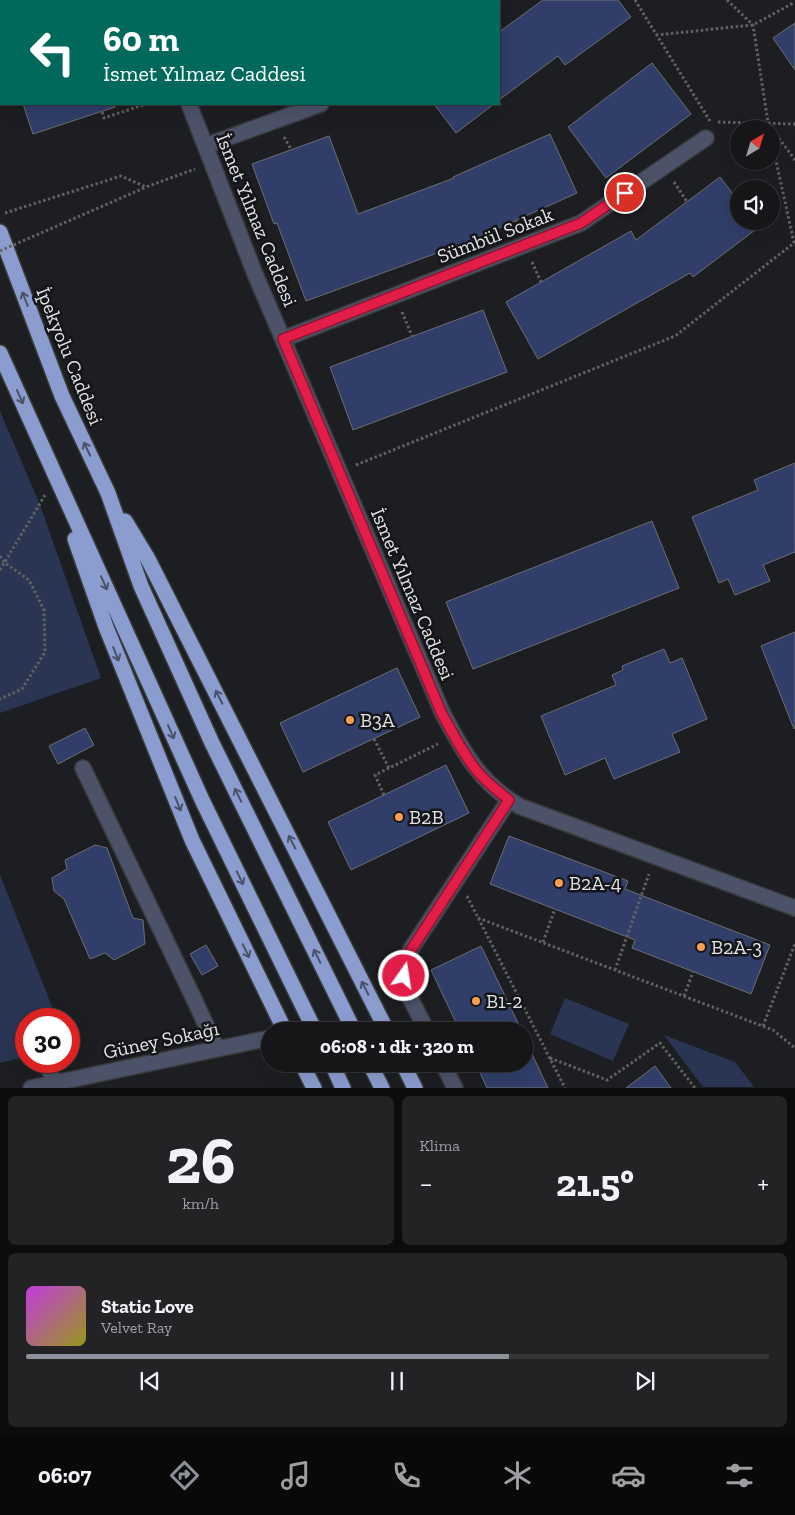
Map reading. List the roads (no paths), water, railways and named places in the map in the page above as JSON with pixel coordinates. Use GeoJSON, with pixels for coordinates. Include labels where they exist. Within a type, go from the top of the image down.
{"type":"FeatureCollection","features":[{"type":"Feature","properties":{"kind":"highway","name":"İpekyolu Caddesi"},"geometry":{"type":"LineString","coordinates":[[0,232],[62,396],[108,493]]}},
{"type":"Feature","properties":{"kind":"highway"},"geometry":{"type":"LineString","coordinates":[[0,353],[202,802],[312,1022]]}},
{"type":"Feature","properties":{"kind":"highway"},"geometry":{"type":"LineString","coordinates":[[55,475],[79,553],[106,627],[188,831],[281,1022]]}},
{"type":"Feature","properties":{"kind":"highway"},"geometry":{"type":"LineString","coordinates":[[108,493],[141,586],[212,743],[350,1022]]}},
{"type":"Feature","properties":{"kind":"highway"},"geometry":{"type":"LineString","coordinates":[[108,493],[148,559],[382,1022]]}},
{"type":"Feature","properties":{"kind":"highway"},"geometry":{"type":"LineString","coordinates":[[306,1072],[314,1088]]}},
{"type":"Feature","properties":{"kind":"highway"},"geometry":{"type":"LineString","coordinates":[[336,1072],[343,1088]]}},
{"type":"Feature","properties":{"kind":"highway"},"geometry":{"type":"LineString","coordinates":[[374,1072],[382,1088]]}},
{"type":"Feature","properties":{"kind":"highway"},"geometry":{"type":"LineString","coordinates":[[407,1072],[415,1088]]}},
{"type":"Feature","properties":{"kind":"street","name":"İsmet Yılmaz Caddesi"},"geometry":{"type":"LineString","coordinates":[[189,105],[283,339],[442,714],[477,771],[490,785],[519,806],[795,908]]}},
{"type":"Feature","properties":{"kind":"street"},"geometry":{"type":"LineString","coordinates":[[206,146],[318,105]]}},
{"type":"Feature","properties":{"kind":"street","name":"Sümbül Sokak"},"geometry":{"type":"LineString","coordinates":[[283,339],[581,223],[706,138]]}},
{"type":"Feature","properties":{"kind":"street"},"geometry":{"type":"LineString","coordinates":[[83,768],[194,999],[216,1050]]}},
{"type":"Feature","properties":{"kind":"street"},"geometry":{"type":"LineString","coordinates":[[422,1022],[404,986],[405,965],[411,950],[509,800]]}},
{"type":"Feature","properties":{"kind":"street","name":"Güney Sokağı"},"geometry":{"type":"LineString","coordinates":[[31,1088],[261,1040]]}},
{"type":"Feature","properties":{"kind":"street"},"geometry":{"type":"LineString","coordinates":[[447,1072],[455,1088]]}},
{"type":"Feature","properties":{"kind":"street"},"geometry":{"type":"LineString","coordinates":[[50,1073],[54,1083]]}},
{"type":"Feature","properties":{"kind":"place","name":"B3A"},"geometry":{"type":"Point","coordinates":[350,720]}},
{"type":"Feature","properties":{"kind":"place","name":"B2B"},"geometry":{"type":"Point","coordinates":[399,817]}},
{"type":"Feature","properties":{"kind":"place","name":"B2A-4"},"geometry":{"type":"Point","coordinates":[559,883]}},
{"type":"Feature","properties":{"kind":"place","name":"B2A-3"},"geometry":{"type":"Point","coordinates":[701,947]}},
{"type":"Feature","properties":{"kind":"place","name":"B1-2"},"geometry":{"type":"Point","coordinates":[476,1001]}}]}
